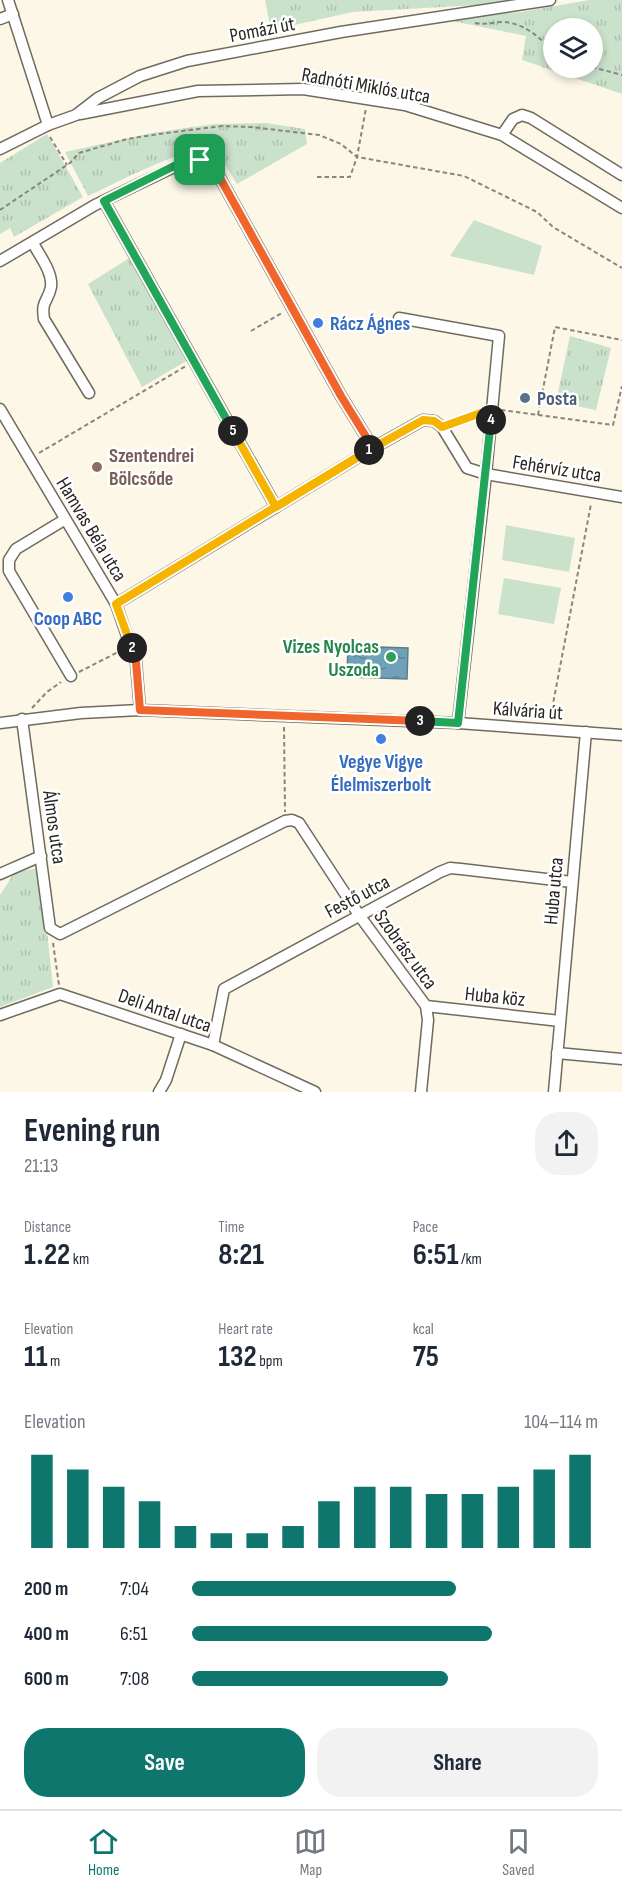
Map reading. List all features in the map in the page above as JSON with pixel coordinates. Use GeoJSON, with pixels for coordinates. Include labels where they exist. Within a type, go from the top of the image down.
{"type":"FeatureCollection","features":[{"type":"Feature","properties":{"kind":"street"},"geometry":{"type":"LineString","coordinates":[[8,0],[48,129]]}},
{"type":"Feature","properties":{"kind":"street","name":"Pomázi út"},"geometry":{"type":"LineString","coordinates":[[0,149],[76,115],[98,98],[140,76],[188,61],[341,32],[550,0]]}},
{"type":"Feature","properties":{"kind":"street"},"geometry":{"type":"LineString","coordinates":[[0,19],[13,14]]}},
{"type":"Feature","properties":{"kind":"street","name":"Radnóti Miklós utca"},"geometry":{"type":"LineString","coordinates":[[76,115],[198,91],[303,89],[405,105],[502,135],[622,208]]}},
{"type":"Feature","properties":{"kind":"street"},"geometry":{"type":"LineString","coordinates":[[502,135],[513,119],[522,115],[531,118],[622,175]]}},
{"type":"Feature","properties":{"kind":"street"},"geometry":{"type":"LineString","coordinates":[[0,261],[104,201],[174,166],[200,160],[208,162],[215,169],[373,448]]}},
{"type":"Feature","properties":{"kind":"street"},"geometry":{"type":"LineString","coordinates":[[104,201],[276,507]]}},
{"type":"Feature","properties":{"kind":"street"},"geometry":{"type":"LineString","coordinates":[[33,243],[49,273],[51,286],[42,306],[44,319],[89,393]]}},
{"type":"Feature","properties":{"kind":"street","name":"Fehérvíz utca"},"geometry":{"type":"LineString","coordinates":[[399,318],[499,336],[458,723]]}},
{"type":"Feature","properties":{"kind":"street","name":"Hamvas Béla utca"},"geometry":{"type":"LineString","coordinates":[[0,409],[116,604],[136,662],[140,710]]}},
{"type":"Feature","properties":{"kind":"street"},"geometry":{"type":"LineString","coordinates":[[116,604],[423,420],[434,421],[442,427],[467,468],[486,474]]}},
{"type":"Feature","properties":{"kind":"street","name":"Fehérvíz utca"},"geometry":{"type":"LineString","coordinates":[[486,474],[622,497]]}},
{"type":"Feature","properties":{"kind":"street"},"geometry":{"type":"LineString","coordinates":[[64,520],[16,549],[9,560],[9,571],[71,676]]}},
{"type":"Feature","properties":{"kind":"street","name":"Kálvária út"},"geometry":{"type":"LineString","coordinates":[[0,723],[81,713],[140,710],[458,723],[622,735]]}},
{"type":"Feature","properties":{"kind":"street","name":"Álmos utca"},"geometry":{"type":"LineString","coordinates":[[22,719],[41,855],[55,931]]}},
{"type":"Feature","properties":{"kind":"street","name":"Huba utca"},"geometry":{"type":"LineString","coordinates":[[554,1092],[586,732]]}},
{"type":"Feature","properties":{"kind":"street","name":"Szobrász utca"},"geometry":{"type":"LineString","coordinates":[[285,821],[292,820],[298,823],[359,915],[426,1006],[428,1020],[421,1092]]}},
{"type":"Feature","properties":{"kind":"street"},"geometry":{"type":"LineString","coordinates":[[55,931],[285,821]]}},
{"type":"Feature","properties":{"kind":"street"},"geometry":{"type":"LineString","coordinates":[[0,874],[41,855]]}},
{"type":"Feature","properties":{"kind":"street","name":"Festő utca"},"geometry":{"type":"LineString","coordinates":[[213,1045],[224,989],[450,868],[572,882]]}},
{"type":"Feature","properties":{"kind":"street"},"geometry":{"type":"LineString","coordinates":[[0,1015],[60,994]]}},
{"type":"Feature","properties":{"kind":"street","name":"Deli Antal utca"},"geometry":{"type":"LineString","coordinates":[[60,994],[213,1045],[315,1092]]}},
{"type":"Feature","properties":{"kind":"street","name":"Huba köz"},"geometry":{"type":"LineString","coordinates":[[426,1006],[560,1021]]}},
{"type":"Feature","properties":{"kind":"street"},"geometry":{"type":"LineString","coordinates":[[159,1092],[166,1080],[181,1034]]}},
{"type":"Feature","properties":{"kind":"street"},"geometry":{"type":"LineString","coordinates":[[558,1053],[622,1059]]}},
{"type":"Feature","properties":{"kind":"path"},"geometry":{"type":"LineString","coordinates":[[456,14],[470,22],[483,25],[504,22],[530,29],[543,41]]}},
{"type":"Feature","properties":{"kind":"path"},"geometry":{"type":"LineString","coordinates":[[603,70],[622,75]]}},
{"type":"Feature","properties":{"kind":"path"},"geometry":{"type":"LineString","coordinates":[[317,177],[350,177],[357,157],[368,99]]}},
{"type":"Feature","properties":{"kind":"path"},"geometry":{"type":"LineString","coordinates":[[0,210],[67,165],[80,153],[127,139],[222,126],[251,127],[320,135],[341,144],[357,157],[454,174],[476,182],[537,212],[553,227],[622,268]]}},
{"type":"Feature","properties":{"kind":"path"},"geometry":{"type":"LineString","coordinates":[[48,129],[67,165]]}},
{"type":"Feature","properties":{"kind":"path"},"geometry":{"type":"LineString","coordinates":[[251,331],[292,306]]}},
{"type":"Feature","properties":{"kind":"path"},"geometry":{"type":"LineString","coordinates":[[538,415],[555,327],[622,340]]}},
{"type":"Feature","properties":{"kind":"path"},"geometry":{"type":"LineString","coordinates":[[29,459],[194,361]]}},
{"type":"Feature","properties":{"kind":"path"},"geometry":{"type":"LineString","coordinates":[[442,427],[492,409],[613,425],[622,387]]}},
{"type":"Feature","properties":{"kind":"path"},"geometry":{"type":"LineString","coordinates":[[552,709],[593,492]]}},
{"type":"Feature","properties":{"kind":"path"},"geometry":{"type":"LineString","coordinates":[[22,719],[46,692],[71,676],[131,645]]}},
{"type":"Feature","properties":{"kind":"path"},"geometry":{"type":"LineString","coordinates":[[284,716],[285,821]]}},
{"type":"Feature","properties":{"kind":"path"},"geometry":{"type":"LineString","coordinates":[[55,931],[60,994]]}},
{"type":"Feature","properties":{"kind":"green space"},"geometry":{"type":"Polygon","coordinates":[[[265,0],[515,0],[497,4],[353,12],[271,30],[265,0]]]}},
{"type":"Feature","properties":{"kind":"green space"},"geometry":{"type":"Polygon","coordinates":[[[589,0],[622,0],[622,94],[575,78],[603,78],[603,18],[543,18],[543,67],[522,60],[526,36],[443,19],[521,12],[589,0]]]}},
{"type":"Feature","properties":{"kind":"green space"},"geometry":{"type":"Polygon","coordinates":[[[266,123],[305,129],[307,144],[237,184],[222,160],[205,148],[160,162],[88,196],[65,152],[152,133],[214,124],[266,123]]]}},
{"type":"Feature","properties":{"kind":"green space"},"geometry":{"type":"Polygon","coordinates":[[[47,134],[83,197],[14,237],[10,228],[0,234],[0,163],[47,134]]]}},
{"type":"Feature","properties":{"kind":"green space"},"geometry":{"type":"Polygon","coordinates":[[[474,220],[542,246],[534,275],[450,256],[474,220]]]}},
{"type":"Feature","properties":{"kind":"green space"},"geometry":{"type":"Polygon","coordinates":[[[131,257],[188,360],[142,387],[88,284],[131,257]]]}},
{"type":"Feature","properties":{"kind":"green space"},"geometry":{"type":"Polygon","coordinates":[[[570,336],[611,348],[596,410],[556,402],[570,336]]]}},
{"type":"Feature","properties":{"kind":"green space"},"geometry":{"type":"Polygon","coordinates":[[[506,525],[575,538],[569,572],[502,560],[506,525]]]}},
{"type":"Feature","properties":{"kind":"green space"},"geometry":{"type":"Polygon","coordinates":[[[504,578],[561,588],[554,624],[498,614],[504,578]]]}},
{"type":"Feature","properties":{"kind":"green space"},"geometry":{"type":"Polygon","coordinates":[[[40,868],[53,987],[0,1007],[0,895],[15,872],[40,868]]]}},
{"type":"Feature","properties":{"kind":"water"},"geometry":{"type":"Polygon","coordinates":[[[348,646],[408,648],[407,679],[347,677],[348,646]]]}},
{"type":"Feature","properties":{"kind":"place","name":"Rácz Ágnes"},"geometry":{"type":"Point","coordinates":[318,323]}},
{"type":"Feature","properties":{"kind":"place","name":"Posta"},"geometry":{"type":"Point","coordinates":[525,398]}},
{"type":"Feature","properties":{"kind":"place","name":"Szentendrei Bölcsőde"},"geometry":{"type":"Point","coordinates":[97,467]}},
{"type":"Feature","properties":{"kind":"place","name":"Coop ABC"},"geometry":{"type":"Point","coordinates":[68,597]}},
{"type":"Feature","properties":{"kind":"place","name":"Vizes Nyolcas Uszoda"},"geometry":{"type":"Point","coordinates":[391,657]}},
{"type":"Feature","properties":{"kind":"place","name":"Vegye Vigye Élelmiszerbolt"},"geometry":{"type":"Point","coordinates":[381,739]}},
{"type":"Feature","properties":{"kind":"route"},"geometry":{"type":"LineString","coordinates":[[200,160],[174,166],[104,201],[276,507],[423,420],[434,421],[442,427],[492,409],[458,723],[140,710],[136,662],[116,604],[373,448],[341,396],[215,169],[208,162],[200,160]]}}]}
